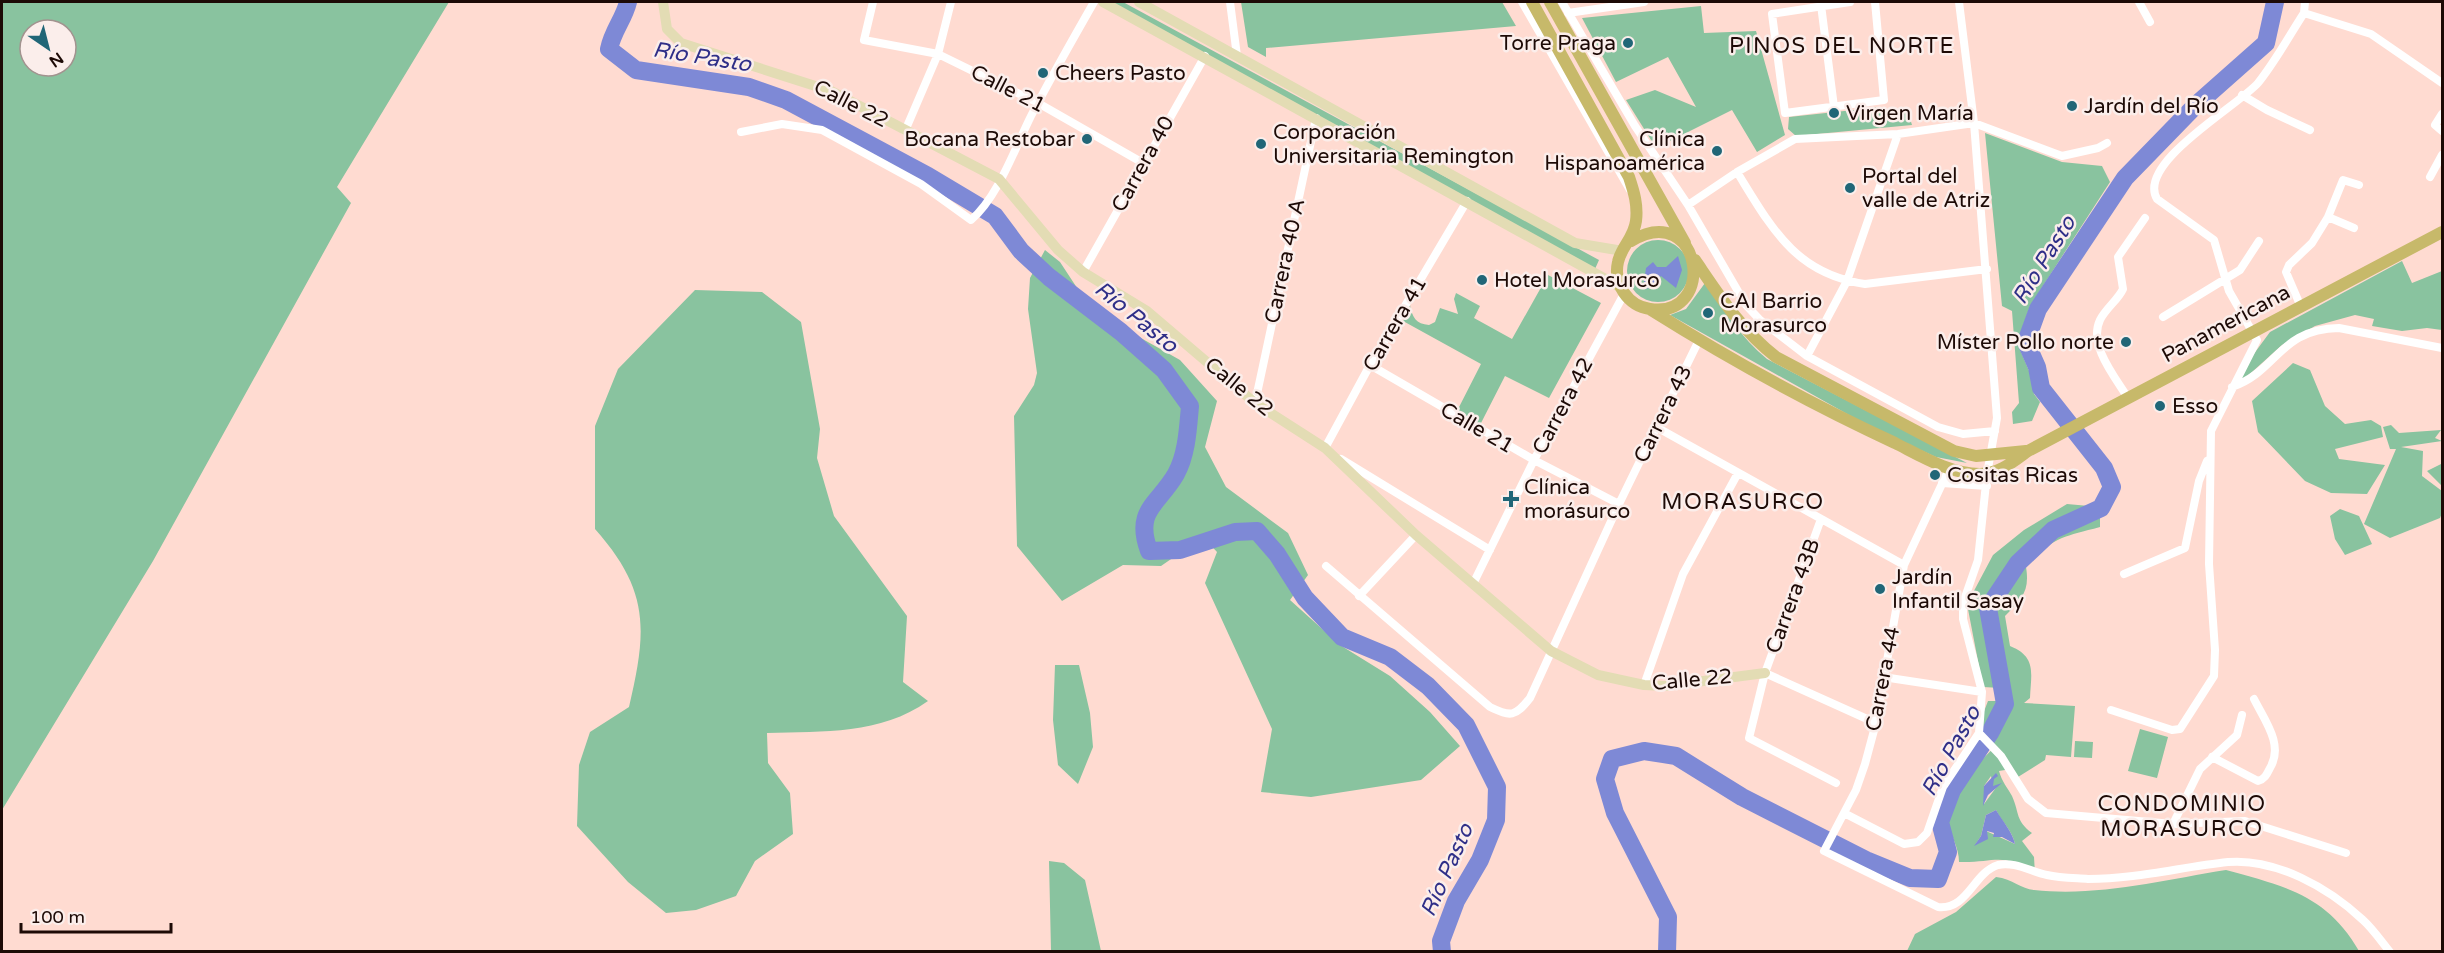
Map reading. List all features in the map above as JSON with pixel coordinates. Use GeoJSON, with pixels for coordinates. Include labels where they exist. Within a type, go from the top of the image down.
{"type":"FeatureCollection","features":[{"type":"Feature","properties":{"kind":"main road"},"geometry":{"type":"LineString","coordinates":[[1532,2],[1629,177],[1636,200],[1636,223],[1631,241],[1623,251],[1617,268],[1622,290],[1632,302],[1651,310],[1699,340],[1860,427],[1949,469],[1987,480]]}},
{"type":"Feature","properties":{"kind":"main road","name":"Panamericana"},"geometry":{"type":"LineString","coordinates":[[1550,2],[1629,129],[1690,252],[1737,321],[1755,341],[1776,357],[1954,451],[1976,456],[2028,451]]}},
{"type":"Feature","properties":{"kind":"main road","name":"Panamericana"},"geometry":{"type":"LineString","coordinates":[[1987,480],[2028,451],[2442,232]]}},
{"type":"Feature","properties":{"kind":"main road"},"geometry":{"type":"LineString","coordinates":[[1631,241],[1648,233],[1667,233],[1690,252],[1694,279],[1690,290],[1674,306],[1651,310]]}},
{"type":"Feature","properties":{"kind":"street","name":"Calle 22"},"geometry":{"type":"LineString","coordinates":[[663,2],[667,29],[681,43],[831,91],[997,184],[1058,250],[1083,272],[1146,311],[1255,403],[1325,448],[1416,535],[1551,651],[1598,675],[1644,686],[1665,686],[1765,673]]}},
{"type":"Feature","properties":{"kind":"street","name":"Calle 21"},"geometry":{"type":"LineString","coordinates":[[873,2],[864,40],[939,54],[1038,103],[1143,163]]}},
{"type":"Feature","properties":{"kind":"street"},"geometry":{"type":"LineString","coordinates":[[901,129],[939,54],[951,2]]}},
{"type":"Feature","properties":{"kind":"street"},"geometry":{"type":"LineString","coordinates":[[741,132],[782,124],[822,130],[921,184],[972,220],[983,210],[1038,103],[1094,2]]}},
{"type":"Feature","properties":{"kind":"street"},"geometry":{"type":"LineString","coordinates":[[1103,2],[1467,201],[1622,290]]}},
{"type":"Feature","properties":{"kind":"street"},"geometry":{"type":"LineString","coordinates":[[1139,2],[1575,243],[1623,251]]}},
{"type":"Feature","properties":{"kind":"street"},"geometry":{"type":"LineString","coordinates":[[1230,2],[1237,56]]}},
{"type":"Feature","properties":{"kind":"street"},"geometry":{"type":"LineString","coordinates":[[1522,2],[1636,200]]}},
{"type":"Feature","properties":{"kind":"street"},"geometry":{"type":"LineString","coordinates":[[1562,2],[1629,129],[1688,205],[1746,304],[1760,320],[1807,356],[1938,428],[1963,434],[1995,431]]}},
{"type":"Feature","properties":{"kind":"street"},"geometry":{"type":"LineString","coordinates":[[1568,13],[1644,2]]}},
{"type":"Feature","properties":{"kind":"street"},"geometry":{"type":"LineString","coordinates":[[1850,2],[1772,14],[1785,113],[1884,100],[1875,2]]}},
{"type":"Feature","properties":{"kind":"street"},"geometry":{"type":"LineString","coordinates":[[1844,813],[1904,844],[1918,842],[1928,833],[1943,787],[1981,736],[1982,692],[1963,619],[1962,603],[1978,560],[1990,454],[1995,431],[1987,269],[1974,123],[1959,2]]}},
{"type":"Feature","properties":{"kind":"street"},"geometry":{"type":"LineString","coordinates":[[2139,2],[2150,22]]}},
{"type":"Feature","properties":{"kind":"street"},"geometry":{"type":"LineString","coordinates":[[2111,710],[2172,729],[2180,729],[2214,676],[2215,650],[2209,564],[2211,431],[2256,344],[2255,332],[2225,278],[2214,240],[2157,199],[2152,192],[2153,185],[2167,162],[2204,124],[2257,84],[2304,13],[2305,2]]}},
{"type":"Feature","properties":{"kind":"street"},"geometry":{"type":"LineString","coordinates":[[1821,5],[1834,107]]}},
{"type":"Feature","properties":{"kind":"street"},"geometry":{"type":"LineString","coordinates":[[2304,13],[2371,34],[2442,83]]}},
{"type":"Feature","properties":{"kind":"street","name":"Carrera 40"},"geometry":{"type":"LineString","coordinates":[[1083,272],[1205,56]]}},
{"type":"Feature","properties":{"kind":"street"},"geometry":{"type":"LineString","coordinates":[[2242,95],[2267,111],[2310,130]]}},
{"type":"Feature","properties":{"kind":"street"},"geometry":{"type":"LineString","coordinates":[[2442,114],[2435,125],[2442,131]]}},
{"type":"Feature","properties":{"kind":"street","name":"Carrera 40 A"},"geometry":{"type":"LineString","coordinates":[[1255,403],[1316,118]]}},
{"type":"Feature","properties":{"kind":"street"},"geometry":{"type":"LineString","coordinates":[[1688,205],[1737,172],[1795,139],[1898,134],[1974,123],[2061,156],[2098,148],[2107,143]]}},
{"type":"Feature","properties":{"kind":"street"},"geometry":{"type":"LineString","coordinates":[[1807,356],[1847,281],[1898,134]]}},
{"type":"Feature","properties":{"kind":"street"},"geometry":{"type":"LineString","coordinates":[[2442,155],[2430,177],[2442,170]]}},
{"type":"Feature","properties":{"kind":"street"},"geometry":{"type":"LineString","coordinates":[[1737,172],[1769,225],[1801,260],[1847,281],[1865,284],[1987,269]]}},
{"type":"Feature","properties":{"kind":"street"},"geometry":{"type":"LineString","coordinates":[[2301,307],[2286,272],[2289,265],[2312,243],[2328,218],[2343,180],[2359,185]]}},
{"type":"Feature","properties":{"kind":"street","name":"Carrera 41"},"geometry":{"type":"LineString","coordinates":[[1325,448],[1370,365],[1467,201]]}},
{"type":"Feature","properties":{"kind":"street"},"geometry":{"type":"LineString","coordinates":[[2128,398],[2099,347],[2097,337],[2100,319],[2123,289],[2118,257],[2121,249],[2145,218]]}},
{"type":"Feature","properties":{"kind":"street"},"geometry":{"type":"LineString","coordinates":[[2328,218],[2354,228]]}},
{"type":"Feature","properties":{"kind":"street"},"geometry":{"type":"LineString","coordinates":[[2163,317],[2243,267],[2259,241]]}},
{"type":"Feature","properties":{"kind":"street","name":"Carrera 42"},"geometry":{"type":"LineString","coordinates":[[1473,584],[1622,290]]}},
{"type":"Feature","properties":{"kind":"street"},"geometry":{"type":"LineString","coordinates":[[2232,387],[2255,374],[2291,341],[2308,331],[2323,328],[2339,327],[2442,348]]}},
{"type":"Feature","properties":{"kind":"street","name":"Carrera 43"},"geometry":{"type":"LineString","coordinates":[[1359,596],[1490,707],[1507,715],[1515,714],[1530,698],[1618,504],[1658,428],[1699,340]]}},
{"type":"Feature","properties":{"kind":"street","name":"Calle 21"},"geometry":{"type":"LineString","coordinates":[[1370,365],[1534,460],[1618,504]]}},
{"type":"Feature","properties":{"kind":"street"},"geometry":{"type":"LineString","coordinates":[[1872,407],[1879,394]]}},
{"type":"Feature","properties":{"kind":"street"},"geometry":{"type":"LineString","coordinates":[[1658,428],[1904,565]]}},
{"type":"Feature","properties":{"kind":"street"},"geometry":{"type":"LineString","coordinates":[[1325,448],[1490,550]]}},
{"type":"Feature","properties":{"kind":"street"},"geometry":{"type":"LineString","coordinates":[[2124,574],[2185,548],[2199,481],[2209,457]]}},
{"type":"Feature","properties":{"kind":"street","name":"Carrera 44"},"geometry":{"type":"LineString","coordinates":[[1949,469],[1904,565],[1876,723],[1857,790],[1824,850],[1938,907],[1948,908],[1960,901],[1988,871],[2000,865],[2017,866],[2047,875],[2127,879],[2230,862],[2262,865],[2308,881],[2363,920],[2390,951]]}},
{"type":"Feature","properties":{"kind":"street"},"geometry":{"type":"LineString","coordinates":[[1644,686],[1683,574],[1738,473]]}},
{"type":"Feature","properties":{"kind":"street"},"geometry":{"type":"LineString","coordinates":[[1942,483],[1987,480]]}},
{"type":"Feature","properties":{"kind":"street","name":"Carrera 43B"},"geometry":{"type":"LineString","coordinates":[[1821,519],[1765,673],[1749,738],[1836,783]]}},
{"type":"Feature","properties":{"kind":"street"},"geometry":{"type":"LineString","coordinates":[[1326,566],[1359,596],[1416,535]]}},
{"type":"Feature","properties":{"kind":"street"},"geometry":{"type":"LineString","coordinates":[[1765,673],[1876,723]]}},
{"type":"Feature","properties":{"kind":"street"},"geometry":{"type":"LineString","coordinates":[[1883,677],[1982,692]]}},
{"type":"Feature","properties":{"kind":"street"},"geometry":{"type":"LineString","coordinates":[[2212,757],[2258,781],[2264,778],[2276,758],[2277,750],[2274,738],[2254,699]]}},
{"type":"Feature","properties":{"kind":"street"},"geometry":{"type":"LineString","coordinates":[[2173,824],[2200,769],[2237,735],[2242,715]]}},
{"type":"Feature","properties":{"kind":"street"},"geometry":{"type":"LineString","coordinates":[[1981,736],[2001,756],[2028,799],[2046,813],[2173,824],[2245,821],[2346,853]]}},
{"type":"Feature","properties":{"kind":"green space"},"geometry":{"type":"Polygon","coordinates":[[[2,2],[449,2],[337,187],[351,203],[153,561],[2,810],[2,2]]]}},
{"type":"Feature","properties":{"kind":"green space"},"geometry":{"type":"Polygon","coordinates":[[[1102,2],[1123,2],[1599,260],[1595,269],[1102,2]]]}},
{"type":"Feature","properties":{"kind":"green space"},"geometry":{"type":"Polygon","coordinates":[[[1241,2],[1502,2],[1516,26],[1266,48],[1266,57],[1248,47],[1241,2]]]}},
{"type":"Feature","properties":{"kind":"green space"},"geometry":{"type":"Polygon","coordinates":[[[1701,6],[1704,33],[1756,31],[1785,135],[1757,152],[1732,110],[1656,148],[1626,100],[1655,90],[1696,107],[1668,57],[1616,82],[1582,18],[1701,6]]]}},
{"type":"Feature","properties":{"kind":"green space"},"geometry":{"type":"Polygon","coordinates":[[[1881,107],[1882,111],[1908,112],[1912,125],[1796,136],[1788,129],[1789,117],[1881,107]]]}},
{"type":"Feature","properties":{"kind":"green space"},"geometry":{"type":"Polygon","coordinates":[[[1985,133],[2062,162],[2102,166],[2110,182],[2030,306],[2017,343],[2030,373],[2034,394],[2040,402],[2032,421],[2013,424],[2012,412],[2019,403],[2012,311],[2002,306],[1985,133]]]}},
{"type":"Feature","properties":{"kind":"green space"},"geometry":{"type":"Polygon","coordinates":[[[1658,240],[1680,249],[1689,271],[1680,293],[1658,302],[1636,293],[1627,271],[1636,249],[1658,240]]]}},
{"type":"Feature","properties":{"kind":"green space"},"geometry":{"type":"Polygon","coordinates":[[[1045,250],[1060,262],[1085,300],[1139,337],[1180,360],[1217,401],[1205,447],[1226,487],[1288,533],[1308,575],[1290,600],[1340,645],[1390,676],[1430,712],[1460,746],[1421,780],[1311,797],[1261,792],[1272,729],[1205,583],[1217,552],[1203,537],[1161,566],[1123,565],[1062,601],[1017,546],[1014,416],[1034,385],[1037,373],[1028,309],[1030,278],[1045,250]]]}},
{"type":"Feature","properties":{"kind":"green space"},"geometry":{"type":"Polygon","coordinates":[[[2402,261],[2412,283],[2442,271],[2442,330],[2427,328],[2402,331],[2372,326],[2374,319],[2355,315],[2315,326],[2282,345],[2242,381],[2239,374],[2270,332],[2402,261]]]}},
{"type":"Feature","properties":{"kind":"green space"},"geometry":{"type":"Polygon","coordinates":[[[1548,275],[1601,303],[1549,398],[1505,376],[1480,425],[1456,413],[1481,364],[1403,321],[1410,305],[1415,319],[1429,325],[1435,322],[1440,308],[1458,314],[1454,299],[1456,293],[1480,306],[1474,318],[1512,339],[1548,275]]]}},
{"type":"Feature","properties":{"kind":"green space"},"geometry":{"type":"Polygon","coordinates":[[[1705,283],[1741,333],[1767,359],[1967,463],[1936,457],[1874,429],[1670,315],[1686,309],[1705,283]]]}},
{"type":"Feature","properties":{"kind":"green space"},"geometry":{"type":"Polygon","coordinates":[[[695,290],[762,292],[801,322],[820,429],[817,458],[834,516],[907,616],[903,682],[928,701],[910,712],[871,726],[830,731],[767,733],[768,763],[790,793],[793,834],[755,861],[736,896],[696,910],[666,913],[628,882],[577,826],[579,765],[590,732],[629,707],[641,633],[635,592],[613,551],[595,529],[595,426],[618,369],[695,290]]]}},
{"type":"Feature","properties":{"kind":"green space"},"geometry":{"type":"Polygon","coordinates":[[[2293,363],[2310,370],[2325,406],[2345,424],[2371,420],[2381,426],[2383,437],[2335,449],[2339,459],[2385,465],[2367,494],[2331,493],[2305,481],[2258,432],[2252,401],[2293,363]]]}},
{"type":"Feature","properties":{"kind":"green space"},"geometry":{"type":"Polygon","coordinates":[[[2391,425],[2399,433],[2441,430],[2435,438],[2442,441],[2401,447],[2423,451],[2422,476],[2442,491],[2442,513],[2440,518],[2390,538],[2364,524],[2396,449],[2390,449],[2383,427],[2391,425]]]}},
{"type":"Feature","properties":{"kind":"green space"},"geometry":{"type":"Polygon","coordinates":[[[2441,464],[2442,467],[2442,486],[2427,471],[2441,464]]]}},
{"type":"Feature","properties":{"kind":"green space"},"geometry":{"type":"Polygon","coordinates":[[[2067,504],[2089,506],[2100,517],[2100,527],[2059,540],[2035,557],[2026,567],[2026,589],[2016,605],[2005,616],[2010,646],[2025,655],[2030,667],[2030,698],[2024,703],[2075,706],[2071,757],[2046,755],[2045,760],[2018,777],[2011,769],[1999,771],[2012,796],[2020,820],[2032,833],[2022,841],[2034,857],[2035,874],[2006,860],[1959,862],[1958,851],[1948,821],[1948,812],[1957,792],[1979,762],[1994,748],[1981,735],[1983,714],[1988,701],[2001,701],[2001,688],[1983,687],[1967,604],[1993,555],[2024,530],[2067,504]],[[1991,776],[1984,786],[1984,804],[1998,785],[1993,787],[1991,776]],[[1996,810],[1986,815],[1981,836],[1975,845],[1986,831],[2015,844],[2012,834],[1996,810]]]}},
{"type":"Feature","properties":{"kind":"green space"},"geometry":{"type":"Polygon","coordinates":[[[2340,509],[2359,516],[2372,544],[2345,555],[2335,539],[2330,516],[2340,509]]]}},
{"type":"Feature","properties":{"kind":"green space"},"geometry":{"type":"Polygon","coordinates":[[[1055,665],[1079,665],[1090,713],[1093,747],[1078,784],[1058,765],[1053,720],[1055,665]]]}},
{"type":"Feature","properties":{"kind":"green space"},"geometry":{"type":"Polygon","coordinates":[[[2140,729],[2168,737],[2157,778],[2128,771],[2140,729]]]}},
{"type":"Feature","properties":{"kind":"green space"},"geometry":{"type":"Polygon","coordinates":[[[2075,741],[2093,742],[2092,758],[2074,757],[2075,741]]]}},
{"type":"Feature","properties":{"kind":"green space"},"geometry":{"type":"Polygon","coordinates":[[[1049,861],[1064,863],[1085,880],[1101,951],[1051,951],[1049,861]]]}},
{"type":"Feature","properties":{"kind":"green space"},"geometry":{"type":"Polygon","coordinates":[[[2226,870],[2285,888],[2318,905],[2333,917],[2359,951],[1907,951],[1915,934],[1956,912],[1996,877],[2029,889],[2058,892],[2130,886],[2226,870]]]}},
{"type":"Feature","properties":{"kind":"water"},"geometry":{"type":"Polygon","coordinates":[[[1678,256],[1682,270],[1676,288],[1661,276],[1647,289],[1644,282],[1646,268],[1653,262],[1657,267],[1666,267],[1678,256]]]}},
{"type":"Feature","properties":{"kind":"water"},"geometry":{"type":"Polygon","coordinates":[[[1996,773],[1998,776],[1994,779],[1993,786],[2002,783],[1988,795],[1983,806],[1984,786],[1996,773]]]}},
{"type":"Feature","properties":{"kind":"water"},"geometry":{"type":"Polygon","coordinates":[[[1996,810],[2010,831],[2015,844],[2002,837],[1993,837],[1994,833],[1987,831],[1988,839],[1974,846],[1981,836],[1986,815],[1996,810]]]}},
{"type":"Feature","properties":{"kind":"waterway","name":"Río Pasto"},"geometry":{"type":"LineString","coordinates":[[628,2],[609,49],[636,70],[749,87],[786,100],[928,176],[995,216],[1021,251],[1049,277],[1121,332],[1164,370],[1190,406],[1186,441],[1180,466],[1146,517],[1144,526],[1149,551],[1180,550],[1235,532],[1257,531],[1277,554],[1305,598],[1342,637],[1390,657],[1428,686],[1466,725],[1497,787],[1496,820],[1480,860],[1456,901],[1441,941],[1442,952]]}},
{"type":"Feature","properties":{"kind":"waterway","name":"Río Pasto"},"geometry":{"type":"LineString","coordinates":[[1667,952],[1668,917],[1615,813],[1605,779],[1612,759],[1644,751],[1676,756],[1742,797],[1866,860],[1910,878],[1938,879],[1948,852],[1940,822],[1952,790],[1990,733],[2005,704],[1988,608],[2018,563],[2053,530],[2101,508],[2112,487],[2104,468],[2041,388],[2037,367],[2026,342],[2038,309],[2125,178],[2196,105],[2266,43],[2275,2]]}},
{"type":"Feature","properties":{"kind":"place","name":"Torre Praga"},"geometry":{"type":"Point","coordinates":[1628,43]}},
{"type":"Feature","properties":{"kind":"place","name":"Cheers Pasto"},"geometry":{"type":"Point","coordinates":[1043,73]}},
{"type":"Feature","properties":{"kind":"place","name":"Jardín del Río"},"geometry":{"type":"Point","coordinates":[2072,106]}},
{"type":"Feature","properties":{"kind":"place","name":"Virgen María"},"geometry":{"type":"Point","coordinates":[1834,113]}},
{"type":"Feature","properties":{"kind":"place","name":"Bocana Restobar"},"geometry":{"type":"Point","coordinates":[1087,139]}},
{"type":"Feature","properties":{"kind":"place","name":"Corporación Universitaria Remington"},"geometry":{"type":"Point","coordinates":[1261,144]}},
{"type":"Feature","properties":{"kind":"place","name":"Clínica Hispanoamérica"},"geometry":{"type":"Point","coordinates":[1717,151]}},
{"type":"Feature","properties":{"kind":"place","name":"Portal del valle de Atriz"},"geometry":{"type":"Point","coordinates":[1850,188]}},
{"type":"Feature","properties":{"kind":"place","name":"Hotel Morasurco"},"geometry":{"type":"Point","coordinates":[1482,280]}},
{"type":"Feature","properties":{"kind":"place","name":"CAI Barrio Morasurco"},"geometry":{"type":"Point","coordinates":[1708,313]}},
{"type":"Feature","properties":{"kind":"place","name":"Míster Pollo norte"},"geometry":{"type":"Point","coordinates":[2126,342]}},
{"type":"Feature","properties":{"kind":"place","name":"Esso"},"geometry":{"type":"Point","coordinates":[2160,406]}},
{"type":"Feature","properties":{"kind":"place","name":"Cositas Ricas"},"geometry":{"type":"Point","coordinates":[1935,475]}},
{"type":"Feature","properties":{"kind":"place","name":"Clínica morásurco"},"geometry":{"type":"Point","coordinates":[1511,499]}},
{"type":"Feature","properties":{"kind":"place","name":"Jardín Infantil Sasay"},"geometry":{"type":"Point","coordinates":[1880,589]}},
{"type":"Feature","properties":{"kind":"district","name":"PINOS DEL NORTE"},"geometry":{"type":"Point","coordinates":[1842,46]}},
{"type":"Feature","properties":{"kind":"district","name":"MORASURCO"},"geometry":{"type":"Point","coordinates":[1743,502]}},
{"type":"Feature","properties":{"kind":"district","name":"CONDOMINIO MORASURCO"},"geometry":{"type":"Point","coordinates":[2182,816]}}]}
